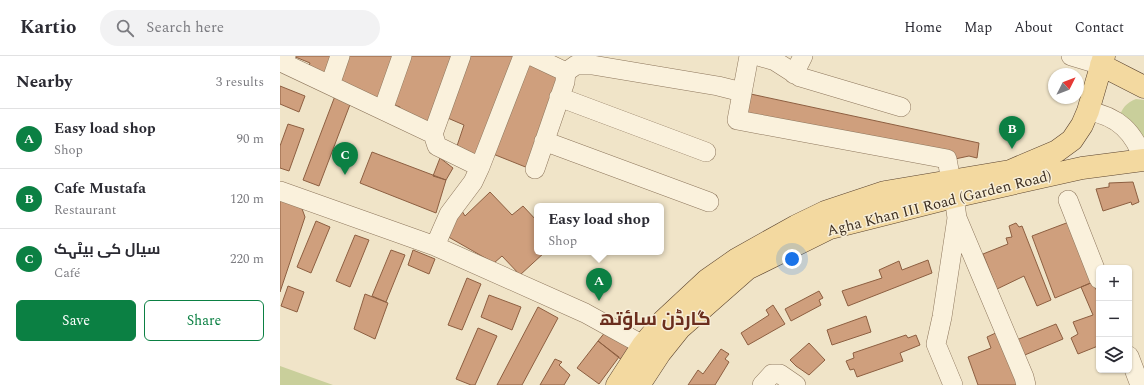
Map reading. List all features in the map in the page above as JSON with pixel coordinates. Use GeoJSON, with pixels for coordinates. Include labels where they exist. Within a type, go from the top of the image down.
{"type":"FeatureCollection","features":[{"type":"Feature","properties":{"kind":"main road"},"geometry":{"type":"LineString","coordinates":[[1103,61],[1144,87]]}},
{"type":"Feature","properties":{"kind":"main road","name":"Agha Khan III Road (Garden Road)"},"geometry":{"type":"LineString","coordinates":[[639,385],[660,353],[680,328],[747,269],[830,228],[1010,171],[1057,151],[1072,140],[1082,125],[1088,111],[1103,61]]}},
{"type":"Feature","properties":{"kind":"main road","name":"Agha Khan III Road (Garden Road)"},"geometry":{"type":"LineString","coordinates":[[617,385],[643,345],[663,321],[707,280],[737,259],[796,226],[826,212],[885,192],[952,189],[1082,168],[1144,160]]}},
{"type":"Feature","properties":{"kind":"street"},"geometry":{"type":"LineString","coordinates":[[286,56],[283,63],[433,134]]}},
{"type":"Feature","properties":{"kind":"street"},"geometry":{"type":"LineString","coordinates":[[330,85],[340,56]]}},
{"type":"Feature","properties":{"kind":"street"},"geometry":{"type":"LineString","coordinates":[[383,110],[402,56]]}},
{"type":"Feature","properties":{"kind":"street"},"geometry":{"type":"LineString","coordinates":[[461,56],[433,134],[437,146],[480,167]]}},
{"type":"Feature","properties":{"kind":"street"},"geometry":{"type":"LineString","coordinates":[[435,246],[449,214],[473,182],[480,167],[523,56]]}},
{"type":"Feature","properties":{"kind":"street"},"geometry":{"type":"LineString","coordinates":[[532,56],[573,65],[592,65],[710,84],[742,92]]}},
{"type":"Feature","properties":{"kind":"street"},"geometry":{"type":"LineString","coordinates":[[749,56],[737,120],[947,159],[958,218],[1026,385]]}},
{"type":"Feature","properties":{"kind":"street"},"geometry":{"type":"LineString","coordinates":[[758,56],[775,61],[800,77],[901,107]]}},
{"type":"Feature","properties":{"kind":"street"},"geometry":{"type":"LineString","coordinates":[[794,74],[803,56]]}},
{"type":"Feature","properties":{"kind":"street"},"geometry":{"type":"LineString","coordinates":[[1070,56],[1103,61]]}},
{"type":"Feature","properties":{"kind":"street"},"geometry":{"type":"LineString","coordinates":[[535,168],[559,97],[573,65]]}},
{"type":"Feature","properties":{"kind":"street"},"geometry":{"type":"LineString","coordinates":[[559,97],[706,152]]}},
{"type":"Feature","properties":{"kind":"street"},"geometry":{"type":"LineString","coordinates":[[1088,111],[1102,114],[1115,120],[1129,132],[1144,160]]}},
{"type":"Feature","properties":{"kind":"street"},"geometry":{"type":"LineString","coordinates":[[544,141],[709,202]]}},
{"type":"Feature","properties":{"kind":"street"},"geometry":{"type":"LineString","coordinates":[[280,191],[435,246],[585,313],[643,345]]}},
{"type":"Feature","properties":{"kind":"street"},"geometry":{"type":"LineString","coordinates":[[1068,200],[1096,271]]}},
{"type":"Feature","properties":{"kind":"street"},"geometry":{"type":"LineString","coordinates":[[953,385],[936,344],[942,317],[958,218]]}},
{"type":"Feature","properties":{"kind":"street"},"geometry":{"type":"LineString","coordinates":[[1132,364],[1140,385]]}},
{"type":"Feature","properties":{"kind":"street"},"geometry":{"type":"LineString","coordinates":[[762,385],[772,374],[780,374],[796,385]]}},
{"type":"Feature","properties":{"kind":"green space"},"geometry":{"type":"Polygon","coordinates":[[[1136,99],[1144,100],[1144,141],[1119,118],[1125,106],[1136,99]]]}},
{"type":"Feature","properties":{"kind":"green space"},"geometry":{"type":"Polygon","coordinates":[[[280,366],[333,385],[280,385],[280,366]]]}},
{"type":"Feature","properties":{"kind":"building"},"geometry":{"type":"Polygon","coordinates":[[[293,56],[338,56],[330,81],[307,72],[310,63],[293,56]]]}},
{"type":"Feature","properties":{"kind":"building"},"geometry":{"type":"Polygon","coordinates":[[[343,56],[399,56],[382,103],[334,83],[343,56]]]}},
{"type":"Feature","properties":{"kind":"building"},"geometry":{"type":"Polygon","coordinates":[[[405,56],[457,56],[432,128],[398,113],[400,107],[389,103],[405,56]]]}},
{"type":"Feature","properties":{"kind":"building"},"geometry":{"type":"Polygon","coordinates":[[[465,56],[521,56],[479,161],[455,152],[464,125],[443,116],[465,56]]]}},
{"type":"Feature","properties":{"kind":"building"},"geometry":{"type":"Polygon","coordinates":[[[525,57],[562,72],[528,168],[488,152],[525,57]]]}},
{"type":"Feature","properties":{"kind":"building"},"geometry":{"type":"Polygon","coordinates":[[[280,86],[305,96],[299,112],[280,104],[280,86]]]}},
{"type":"Feature","properties":{"kind":"building"},"geometry":{"type":"Polygon","coordinates":[[[746,93],[979,143],[977,158],[969,156],[955,159],[741,118],[746,93]]]}},
{"type":"Feature","properties":{"kind":"building"},"geometry":{"type":"Polygon","coordinates":[[[335,96],[351,102],[319,186],[303,180],[335,96]]]}},
{"type":"Feature","properties":{"kind":"building"},"geometry":{"type":"Polygon","coordinates":[[[288,124],[304,129],[289,171],[280,168],[280,146],[288,124]]]}},
{"type":"Feature","properties":{"kind":"building"},"geometry":{"type":"Polygon","coordinates":[[[372,152],[446,180],[436,213],[360,183],[372,152]]]}},
{"type":"Feature","properties":{"kind":"building"},"geometry":{"type":"Polygon","coordinates":[[[440,158],[453,168],[446,180],[433,176],[440,158]]]}},
{"type":"Feature","properties":{"kind":"building"},"geometry":{"type":"Polygon","coordinates":[[[1133,182],[1139,202],[1132,205],[1131,202],[1103,211],[1096,189],[1109,187],[1109,183],[1133,182]]]}},
{"type":"Feature","properties":{"kind":"building"},"geometry":{"type":"Polygon","coordinates":[[[490,192],[512,215],[523,206],[534,218],[534,255],[542,255],[520,275],[502,256],[494,263],[445,235],[462,211],[465,216],[490,192]]]}},
{"type":"Feature","properties":{"kind":"building"},"geometry":{"type":"Polygon","coordinates":[[[280,198],[301,206],[305,217],[280,292],[280,198]]]}},
{"type":"Feature","properties":{"kind":"building"},"geometry":{"type":"Polygon","coordinates":[[[316,221],[330,227],[311,273],[297,267],[316,221]]]}},
{"type":"Feature","properties":{"kind":"building"},"geometry":{"type":"Polygon","coordinates":[[[1069,222],[1093,282],[1055,298],[1032,236],[1069,222]]]}},
{"type":"Feature","properties":{"kind":"building"},"geometry":{"type":"Polygon","coordinates":[[[1016,223],[1019,227],[1022,226],[1051,300],[1037,306],[1024,276],[997,289],[983,254],[1008,244],[1006,238],[1012,237],[1009,226],[1016,223]]]}},
{"type":"Feature","properties":{"kind":"building"},"geometry":{"type":"Polygon","coordinates":[[[355,235],[369,240],[350,287],[336,281],[355,235]]]}},
{"type":"Feature","properties":{"kind":"building"},"geometry":{"type":"Polygon","coordinates":[[[391,250],[405,255],[386,302],[372,296],[391,250]]]}},
{"type":"Feature","properties":{"kind":"building"},"geometry":{"type":"Polygon","coordinates":[[[413,250],[435,259],[429,274],[408,265],[413,250]]]}},
{"type":"Feature","properties":{"kind":"building"},"geometry":{"type":"Polygon","coordinates":[[[928,260],[932,273],[848,306],[842,291],[882,278],[879,270],[899,261],[902,270],[928,260]]]}},
{"type":"Feature","properties":{"kind":"building"},"geometry":{"type":"Polygon","coordinates":[[[467,278],[481,284],[462,330],[448,325],[467,278]]]}},
{"type":"Feature","properties":{"kind":"building"},"geometry":{"type":"Polygon","coordinates":[[[1093,282],[1096,289],[1096,347],[1078,354],[1071,338],[1078,334],[1073,322],[1093,315],[1081,287],[1093,282]]]}},
{"type":"Feature","properties":{"kind":"building"},"geometry":{"type":"Polygon","coordinates":[[[288,286],[304,292],[297,312],[281,306],[288,286]]]}},
{"type":"Feature","properties":{"kind":"building"},"geometry":{"type":"Polygon","coordinates":[[[819,291],[823,298],[819,300],[821,305],[791,321],[785,309],[819,291]]]}},
{"type":"Feature","properties":{"kind":"building"},"geometry":{"type":"Polygon","coordinates":[[[365,294],[388,303],[375,339],[354,329],[365,294]]]}},
{"type":"Feature","properties":{"kind":"building"},"geometry":{"type":"Polygon","coordinates":[[[489,295],[521,307],[512,330],[481,317],[489,295]]]}},
{"type":"Feature","properties":{"kind":"building"},"geometry":{"type":"Polygon","coordinates":[[[773,305],[785,324],[748,345],[741,333],[769,315],[766,310],[773,305]]]}},
{"type":"Feature","properties":{"kind":"building"},"geometry":{"type":"Polygon","coordinates":[[[538,307],[558,318],[522,385],[497,385],[538,307]]]}},
{"type":"Feature","properties":{"kind":"building"},"geometry":{"type":"Polygon","coordinates":[[[866,316],[871,332],[832,345],[827,330],[866,316]]]}},
{"type":"Feature","properties":{"kind":"building"},"geometry":{"type":"Polygon","coordinates":[[[1056,324],[1063,339],[1020,357],[1014,341],[1056,324]]]}},
{"type":"Feature","properties":{"kind":"building"},"geometry":{"type":"Polygon","coordinates":[[[478,328],[497,336],[475,385],[471,385],[456,379],[478,328]]]}},
{"type":"Feature","properties":{"kind":"building"},"geometry":{"type":"Polygon","coordinates":[[[606,331],[633,348],[623,361],[598,341],[606,331]]]}},
{"type":"Feature","properties":{"kind":"building"},"geometry":{"type":"Polygon","coordinates":[[[1000,331],[1020,385],[978,385],[968,357],[991,348],[987,337],[1000,331]]]}},
{"type":"Feature","properties":{"kind":"building"},"geometry":{"type":"Polygon","coordinates":[[[906,335],[908,338],[916,335],[920,345],[900,353],[903,361],[857,377],[854,369],[850,370],[846,361],[854,358],[853,353],[906,335]]]}},
{"type":"Feature","properties":{"kind":"building"},"geometry":{"type":"Polygon","coordinates":[[[598,341],[619,357],[599,384],[577,368],[598,341]]]}},
{"type":"Feature","properties":{"kind":"building"},"geometry":{"type":"Polygon","coordinates":[[[809,343],[825,360],[809,375],[790,360],[809,343]]]}},
{"type":"Feature","properties":{"kind":"building"},"geometry":{"type":"Polygon","coordinates":[[[721,349],[729,354],[725,359],[729,362],[715,385],[688,385],[698,370],[703,374],[721,349]]]}},
{"type":"Feature","properties":{"kind":"building"},"geometry":{"type":"Polygon","coordinates":[[[555,359],[562,362],[559,365],[570,375],[564,385],[540,385],[555,359]]]}},
{"type":"Feature","properties":{"kind":"place","name":"Cafe Mustafa"},"geometry":{"type":"Point","coordinates":[1012,149]}},
{"type":"Feature","properties":{"kind":"place","name":"سیال کی بیٹہک"},"geometry":{"type":"Point","coordinates":[345,175]}},
{"type":"Feature","properties":{"kind":"place","name":"Easy load shop"},"geometry":{"type":"Point","coordinates":[599,301]}},
{"type":"Feature","properties":{"kind":"district","name":"گارڈن ساؤتھ"},"geometry":{"type":"Point","coordinates":[655,318]}}]}
